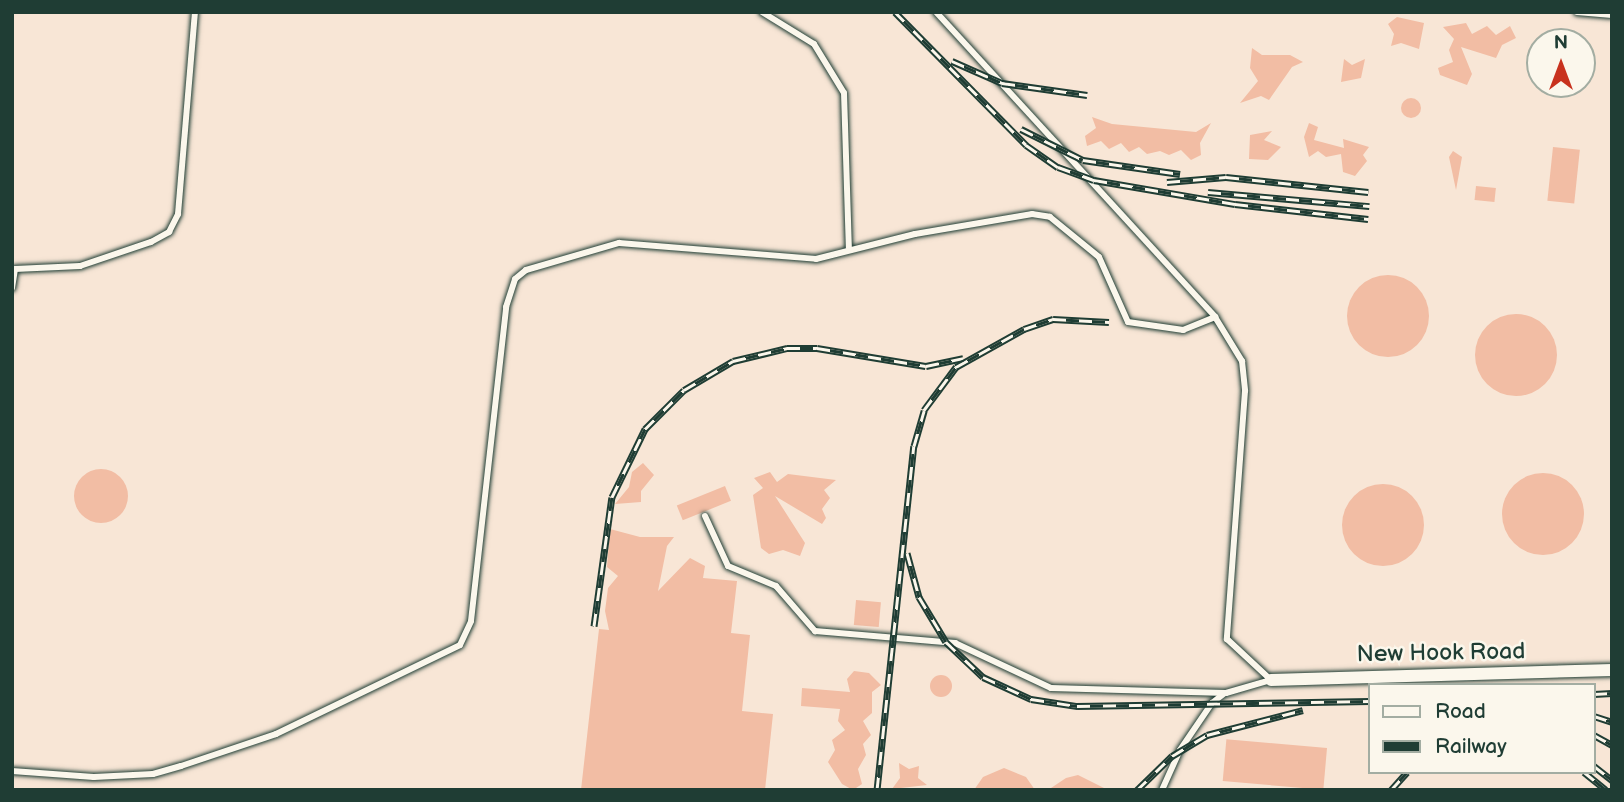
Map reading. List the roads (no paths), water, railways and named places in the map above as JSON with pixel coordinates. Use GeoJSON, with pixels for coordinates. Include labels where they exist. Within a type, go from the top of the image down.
{"type":"FeatureCollection","features":[{"type":"Feature","properties":{"kind":"street","name":"New Hook Road"},"geometry":{"type":"LineString","coordinates":[[1271,680],[1612,670]]}},
{"type":"Feature","properties":{"kind":"lane"},"geometry":{"type":"LineString","coordinates":[[12,288],[15,269],[80,266],[151,242],[169,232],[178,214],[195,12]]}},
{"type":"Feature","properties":{"kind":"lane"},"geometry":{"type":"LineString","coordinates":[[762,12],[814,44],[844,93],[849,248]]}},
{"type":"Feature","properties":{"kind":"lane"},"geometry":{"type":"LineString","coordinates":[[936,12],[1215,317],[1242,361],[1245,391],[1227,639],[1271,680]]}},
{"type":"Feature","properties":{"kind":"lane"},"geometry":{"type":"LineString","coordinates":[[1577,12],[1612,15]]}},
{"type":"Feature","properties":{"kind":"lane"},"geometry":{"type":"LineString","coordinates":[[12,771],[94,777],[153,774],[276,734],[460,645],[471,621],[506,307],[515,279],[526,271],[619,243],[797,259],[1032,214],[1050,217],[1099,257],[1128,322],[1183,330],[1215,317]]}},
{"type":"Feature","properties":{"kind":"lane"},"geometry":{"type":"LineString","coordinates":[[705,516],[728,566],[776,586],[815,631],[956,643],[1051,688],[1226,693],[1271,680]]}},
{"type":"Feature","properties":{"kind":"lane"},"geometry":{"type":"LineString","coordinates":[[1161,790],[1180,750],[1212,703],[1226,693]]}},
{"type":"Feature","properties":{"kind":"railway"},"geometry":{"type":"LineString","coordinates":[[895,12],[1026,145],[1058,167],[1094,180],[1235,204],[1368,219]]}},
{"type":"Feature","properties":{"kind":"railway"},"geometry":{"type":"LineString","coordinates":[[952,61],[1002,83],[1087,95]]}},
{"type":"Feature","properties":{"kind":"railway"},"geometry":{"type":"LineString","coordinates":[[1021,129],[1083,160],[1180,174]]}},
{"type":"Feature","properties":{"kind":"railway"},"geometry":{"type":"LineString","coordinates":[[1167,182],[1226,177],[1368,192]]}},
{"type":"Feature","properties":{"kind":"railway"},"geometry":{"type":"LineString","coordinates":[[1208,192],[1369,206]]}},
{"type":"Feature","properties":{"kind":"railway"},"geometry":{"type":"LineString","coordinates":[[877,790],[914,446],[924,410],[956,367],[1024,329],[1053,319],[1109,322]]}},
{"type":"Feature","properties":{"kind":"railway"},"geometry":{"type":"LineString","coordinates":[[594,626],[612,497],[645,429],[684,390],[733,361],[787,348],[817,348],[926,366],[963,358]]}},
{"type":"Feature","properties":{"kind":"railway"},"geometry":{"type":"LineString","coordinates":[[907,553],[919,597],[946,642],[983,677],[1031,699],[1077,706],[1368,701]]}},
{"type":"Feature","properties":{"kind":"railway"},"geometry":{"type":"LineString","coordinates":[[1596,694],[1612,693]]}},
{"type":"Feature","properties":{"kind":"railway"},"geometry":{"type":"LineString","coordinates":[[1137,790],[1172,756],[1207,735],[1303,710]]}},
{"type":"Feature","properties":{"kind":"railway"},"geometry":{"type":"LineString","coordinates":[[1596,717],[1612,722]]}},
{"type":"Feature","properties":{"kind":"railway"},"geometry":{"type":"LineString","coordinates":[[1596,736],[1612,745]]}},
{"type":"Feature","properties":{"kind":"railway"},"geometry":{"type":"LineString","coordinates":[[1596,768],[1612,780]]}},
{"type":"Feature","properties":{"kind":"railway"},"geometry":{"type":"LineString","coordinates":[[1391,790],[1405,774]]}},
{"type":"Feature","properties":{"kind":"railway"},"geometry":{"type":"LineString","coordinates":[[1586,774],[1606,790]]}}]}
